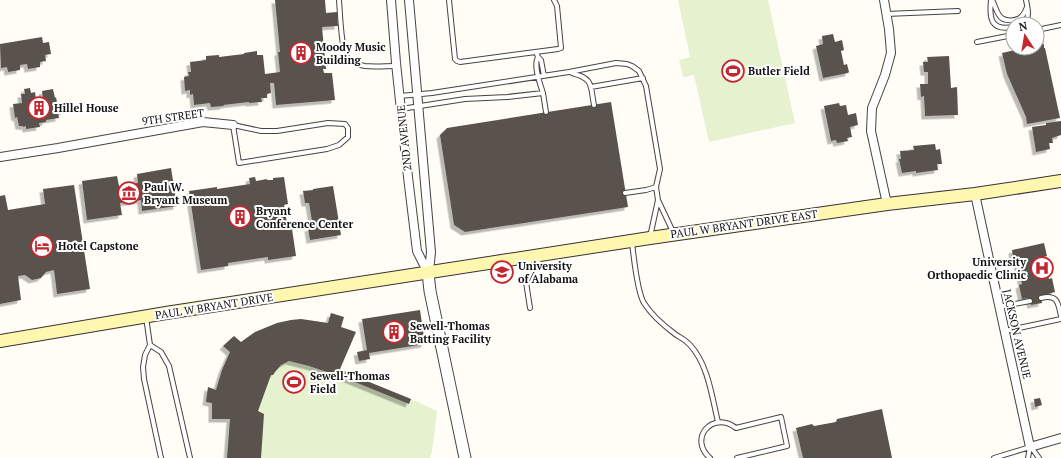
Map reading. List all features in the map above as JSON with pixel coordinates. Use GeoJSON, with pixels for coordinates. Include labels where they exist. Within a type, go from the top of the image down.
{"type":"FeatureCollection","features":[{"type":"Feature","properties":{"kind":"main road","name":"PAUL W BRYANT DRIVE EAST"},"geometry":{"type":"LineString","coordinates":[[428,273],[674,234],[887,204],[976,194],[1061,181]]}},
{"type":"Feature","properties":{"kind":"main road","name":"PAUL W BRYANT DRIVE"},"geometry":{"type":"LineString","coordinates":[[0,341],[428,273]]}},
{"type":"Feature","properties":{"kind":"street","name":"2ND AVENUE"},"geometry":{"type":"LineString","coordinates":[[391,0],[408,177],[417,251],[428,273]]}},
{"type":"Feature","properties":{"kind":"street","name":"2ND AVENUE"},"geometry":{"type":"LineString","coordinates":[[409,0],[431,252],[428,273],[430,291],[463,455]]}},
{"type":"Feature","properties":{"kind":"street"},"geometry":{"type":"LineString","coordinates":[[884,0],[892,52],[872,108],[871,131],[887,204]]}},
{"type":"Feature","properties":{"kind":"street","name":"9TH STREET"},"geometry":{"type":"LineString","coordinates":[[0,157],[203,122],[233,125]]}},
{"type":"Feature","properties":{"kind":"street","name":"JACKSON AVENUE"},"geometry":{"type":"LineString","coordinates":[[976,194],[1004,331],[1030,447]]}},
{"type":"Feature","properties":{"kind":"street"},"geometry":{"type":"LineString","coordinates":[[1030,447],[1061,438]]}},
{"type":"Feature","properties":{"kind":"lane"},"geometry":{"type":"LineString","coordinates":[[339,0],[343,45],[346,55],[350,60],[364,66],[397,66]]}},
{"type":"Feature","properties":{"kind":"lane"},"geometry":{"type":"LineString","coordinates":[[449,0],[455,59],[460,62],[538,55],[561,48],[557,6],[554,0]]}},
{"type":"Feature","properties":{"kind":"lane"},"geometry":{"type":"LineString","coordinates":[[991,0],[996,6],[998,14],[1002,19],[1008,20],[1022,17],[1027,7]]}},
{"type":"Feature","properties":{"kind":"lane"},"geometry":{"type":"LineString","coordinates":[[991,0],[990,9],[994,25],[999,28],[1005,29]]}},
{"type":"Feature","properties":{"kind":"lane"},"geometry":{"type":"LineString","coordinates":[[1026,0],[1027,16]]}},
{"type":"Feature","properties":{"kind":"lane"},"geometry":{"type":"LineString","coordinates":[[886,14],[958,11]]}},
{"type":"Feature","properties":{"kind":"lane"},"geometry":{"type":"LineString","coordinates":[[1045,28],[1061,25]]}},
{"type":"Feature","properties":{"kind":"lane"},"geometry":{"type":"LineString","coordinates":[[977,42],[1005,37]]}},
{"type":"Feature","properties":{"kind":"lane"},"geometry":{"type":"LineString","coordinates":[[538,55],[541,60],[544,76]]}},
{"type":"Feature","properties":{"kind":"lane"},"geometry":{"type":"LineString","coordinates":[[538,55],[536,61],[538,77],[543,92],[546,112]]}},
{"type":"Feature","properties":{"kind":"lane"},"geometry":{"type":"LineString","coordinates":[[400,96],[432,93],[616,64],[627,64],[632,66],[639,71],[646,86],[660,169],[656,187],[658,200],[674,234]]}},
{"type":"Feature","properties":{"kind":"lane"},"geometry":{"type":"LineString","coordinates":[[569,72],[582,75],[586,78],[591,87],[594,105]]}},
{"type":"Feature","properties":{"kind":"lane"},"geometry":{"type":"LineString","coordinates":[[591,87],[643,78]]}},
{"type":"Feature","properties":{"kind":"lane"},"geometry":{"type":"LineString","coordinates":[[401,109],[464,99],[507,97],[543,92]]}},
{"type":"Feature","properties":{"kind":"lane","name":"9TH STREET"},"geometry":{"type":"LineString","coordinates":[[338,123],[345,124],[348,128],[348,137],[340,145],[327,149],[239,163],[233,125],[261,131],[278,131],[338,123]]}},
{"type":"Feature","properties":{"kind":"lane"},"geometry":{"type":"LineString","coordinates":[[626,193],[656,187]]}},
{"type":"Feature","properties":{"kind":"lane"},"geometry":{"type":"LineString","coordinates":[[650,238],[658,200]]}},
{"type":"Feature","properties":{"kind":"lane"},"geometry":{"type":"LineString","coordinates":[[632,241],[640,289],[644,302],[657,319],[690,345],[706,372],[718,422]]}},
{"type":"Feature","properties":{"kind":"lane"},"geometry":{"type":"LineString","coordinates":[[530,308],[526,282],[530,272],[542,255]]}},
{"type":"Feature","properties":{"kind":"lane"},"geometry":{"type":"LineString","coordinates":[[1004,331],[1061,317],[1056,299],[1051,297],[1041,298]]}},
{"type":"Feature","properties":{"kind":"lane"},"geometry":{"type":"LineString","coordinates":[[999,307],[1030,301]]}},
{"type":"Feature","properties":{"kind":"lane"},"geometry":{"type":"LineString","coordinates":[[146,317],[150,345],[145,355],[143,367],[144,379],[161,458]]}},
{"type":"Feature","properties":{"kind":"lane"},"geometry":{"type":"LineString","coordinates":[[150,345],[161,352],[169,366],[190,458]]}},
{"type":"Feature","properties":{"kind":"lane"},"geometry":{"type":"LineString","coordinates":[[710,458],[705,453],[701,440],[706,428],[712,424],[724,422],[736,428],[781,417],[787,446],[737,458]]}},
{"type":"Feature","properties":{"kind":"lane"},"geometry":{"type":"LineString","coordinates":[[994,458],[1030,447]]}},
{"type":"Feature","properties":{"kind":"lane"},"geometry":{"type":"LineString","coordinates":[[1028,458],[1030,447]]}},
{"type":"Feature","properties":{"kind":"lane"},"geometry":{"type":"LineString","coordinates":[[1030,447],[1039,458]]}},
{"type":"Feature","properties":{"kind":"green space","name":"Butler Field"},"geometry":{"type":"Polygon","coordinates":[[[678,0],[768,0],[795,123],[709,142],[694,75],[683,77],[679,60],[690,57],[678,0]]]}},
{"type":"Feature","properties":{"kind":"green space","name":"Sewell-Thomas Field"},"geometry":{"type":"Polygon","coordinates":[[[331,313],[344,317],[341,327],[356,332],[340,369],[437,411],[430,458],[227,458],[230,419],[212,419],[212,403],[206,402],[208,387],[216,389],[230,352],[223,346],[234,336],[241,342],[255,332],[277,323],[301,319],[328,323],[331,313]]]}},
{"type":"Feature","properties":{"kind":"building","name":"Moody Music Building"},"geometry":{"type":"Polygon","coordinates":[[[275,0],[325,0],[326,13],[337,12],[338,26],[322,27],[326,69],[323,69],[324,73],[332,73],[335,100],[276,105],[274,83],[270,83],[271,93],[267,94],[267,98],[261,98],[262,102],[249,102],[211,107],[210,103],[194,105],[193,94],[190,95],[190,90],[185,91],[184,77],[189,76],[188,72],[191,72],[190,62],[206,60],[206,56],[219,55],[219,57],[257,51],[257,55],[263,55],[265,74],[280,72],[278,52],[280,52],[275,0]]]}},
{"type":"Feature","properties":{"kind":"building"},"geometry":{"type":"Polygon","coordinates":[[[833,34],[835,42],[842,40],[844,50],[841,51],[844,65],[847,64],[849,72],[823,78],[816,46],[823,44],[822,36],[833,34]]]}},
{"type":"Feature","properties":{"kind":"building"},"geometry":{"type":"Polygon","coordinates":[[[42,37],[43,43],[49,42],[51,54],[45,55],[46,61],[40,62],[40,67],[28,69],[27,64],[20,65],[20,70],[8,72],[7,67],[1,68],[0,44],[42,37]]]}},
{"type":"Feature","properties":{"kind":"building"},"geometry":{"type":"Polygon","coordinates":[[[1045,48],[1060,118],[1027,124],[1026,117],[1007,74],[1002,53],[1005,52],[1005,56],[1045,56],[1045,48]]]}},
{"type":"Feature","properties":{"kind":"building"},"geometry":{"type":"Polygon","coordinates":[[[949,56],[951,88],[957,87],[958,115],[925,116],[924,96],[921,97],[920,84],[928,84],[928,72],[924,72],[923,62],[928,62],[927,57],[949,56]]]}},
{"type":"Feature","properties":{"kind":"building","name":"Hillel House"},"geometry":{"type":"Polygon","coordinates":[[[30,88],[31,93],[35,92],[36,100],[43,99],[42,91],[53,89],[57,103],[63,102],[65,111],[58,112],[59,118],[46,120],[46,122],[39,123],[40,127],[26,129],[26,126],[19,126],[17,117],[15,118],[13,104],[22,103],[21,94],[25,94],[24,89],[30,88]]]}},
{"type":"Feature","properties":{"kind":"building"},"geometry":{"type":"Polygon","coordinates":[[[611,102],[628,207],[465,232],[454,225],[440,135],[447,128],[611,102]]]}},
{"type":"Feature","properties":{"kind":"building"},"geometry":{"type":"Polygon","coordinates":[[[839,103],[840,106],[846,105],[848,115],[856,113],[858,125],[850,127],[852,137],[847,138],[848,141],[837,143],[836,140],[831,141],[824,106],[839,103]]]}},
{"type":"Feature","properties":{"kind":"building"},"geometry":{"type":"Polygon","coordinates":[[[1061,121],[1061,135],[1052,138],[1053,143],[1049,143],[1050,149],[1036,152],[1032,127],[1061,121]]]}},
{"type":"Feature","properties":{"kind":"building"},"geometry":{"type":"Polygon","coordinates":[[[935,144],[936,150],[940,149],[942,164],[937,164],[938,170],[902,173],[899,159],[901,159],[900,151],[914,150],[913,146],[935,144]]]}},
{"type":"Feature","properties":{"kind":"building","name":"Paul W. Bryant Museum"},"geometry":{"type":"Polygon","coordinates":[[[171,168],[177,206],[142,211],[141,200],[120,203],[122,215],[87,220],[82,181],[117,176],[119,186],[138,183],[137,174],[171,168]]]}},
{"type":"Feature","properties":{"kind":"building","name":"Bryant Conference Center"},"geometry":{"type":"Polygon","coordinates":[[[255,177],[256,181],[267,179],[273,180],[273,178],[284,177],[288,204],[284,205],[288,229],[292,229],[296,256],[268,260],[268,257],[228,263],[228,266],[201,270],[189,191],[217,187],[217,189],[250,184],[249,178],[255,177]]]}},
{"type":"Feature","properties":{"kind":"building","name":"Hotel Capstone"},"geometry":{"type":"Polygon","coordinates":[[[74,185],[90,289],[57,294],[54,270],[46,272],[41,278],[32,280],[25,275],[18,276],[21,300],[0,304],[0,196],[5,195],[8,210],[45,204],[43,189],[74,185]]]}},
{"type":"Feature","properties":{"kind":"building"},"geometry":{"type":"Polygon","coordinates":[[[333,186],[341,235],[310,240],[308,228],[313,227],[309,203],[305,203],[303,191],[333,186]]]}},
{"type":"Feature","properties":{"kind":"building"},"geometry":{"type":"Polygon","coordinates":[[[1044,243],[1047,256],[1044,257],[1049,279],[1052,278],[1055,292],[1041,296],[1042,303],[1031,305],[1029,298],[1022,299],[1019,285],[1022,284],[1017,263],[1014,264],[1012,250],[1044,243]]]}},
{"type":"Feature","properties":{"kind":"building","name":"Sewell-Thomas Batting Facility"},"geometry":{"type":"Polygon","coordinates":[[[420,310],[425,344],[369,353],[370,359],[359,361],[357,352],[367,350],[362,319],[420,310]]]}},
{"type":"Feature","properties":{"kind":"building"},"geometry":{"type":"Polygon","coordinates":[[[331,313],[344,317],[341,327],[356,332],[340,369],[411,399],[409,404],[345,378],[289,361],[281,365],[273,375],[271,375],[258,411],[264,414],[261,458],[227,458],[230,419],[212,419],[212,403],[206,402],[208,387],[216,390],[222,370],[230,352],[223,346],[234,336],[241,342],[255,332],[277,323],[301,319],[328,323],[331,313]]]}},
{"type":"Feature","properties":{"kind":"building"},"geometry":{"type":"Polygon","coordinates":[[[1040,398],[1042,405],[1035,407],[1034,399],[1040,398]]]}},
{"type":"Feature","properties":{"kind":"building"},"geometry":{"type":"Polygon","coordinates":[[[882,409],[892,458],[803,458],[796,428],[812,424],[814,426],[836,422],[837,419],[882,409]]]}},
{"type":"Feature","properties":{"kind":"place","name":"Moody Music Building"},"geometry":{"type":"Point","coordinates":[301,53]}},
{"type":"Feature","properties":{"kind":"place","name":"Butler Field"},"geometry":{"type":"Point","coordinates":[733,71]}},
{"type":"Feature","properties":{"kind":"place","name":"Hillel House"},"geometry":{"type":"Point","coordinates":[39,108]}},
{"type":"Feature","properties":{"kind":"place","name":"Paul W. Bryant Museum"},"geometry":{"type":"Point","coordinates":[129,193]}},
{"type":"Feature","properties":{"kind":"place","name":"Bryant Conference Center"},"geometry":{"type":"Point","coordinates":[240,217]}},
{"type":"Feature","properties":{"kind":"place","name":"Hotel Capstone"},"geometry":{"type":"Point","coordinates":[42,246]}},
{"type":"Feature","properties":{"kind":"place","name":"University Orthopaedic Clinic"},"geometry":{"type":"Point","coordinates":[1042,268]}},
{"type":"Feature","properties":{"kind":"place","name":"University of Alabama"},"geometry":{"type":"Point","coordinates":[502,272]}},
{"type":"Feature","properties":{"kind":"place","name":"Sewell-Thomas Batting Facility"},"geometry":{"type":"Point","coordinates":[394,332]}},
{"type":"Feature","properties":{"kind":"place","name":"Sewell-Thomas Field"},"geometry":{"type":"Point","coordinates":[294,382]}}]}
